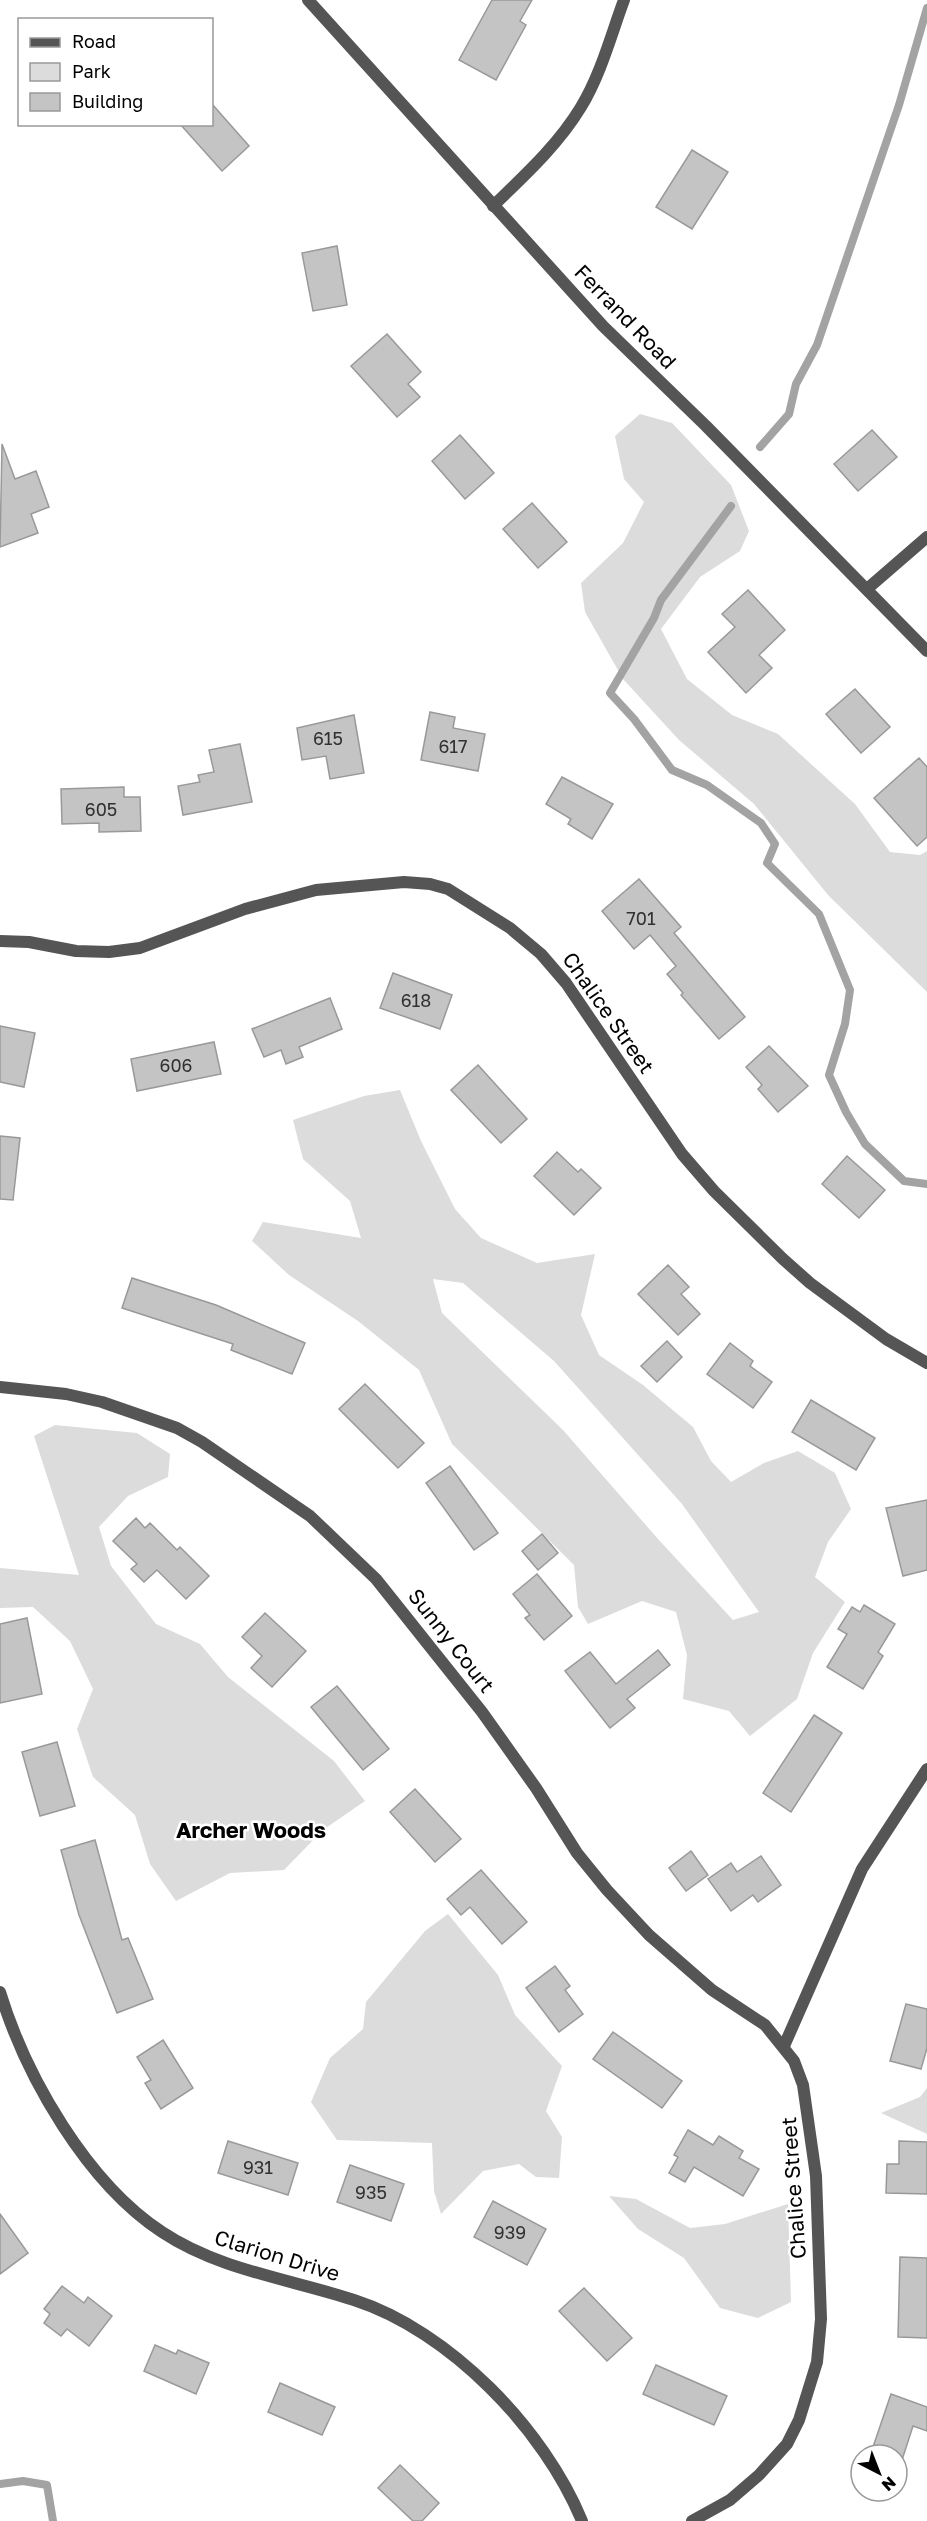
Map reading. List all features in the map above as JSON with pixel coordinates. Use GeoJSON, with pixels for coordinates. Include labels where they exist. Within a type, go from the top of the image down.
{"type":"FeatureCollection","features":[{"type":"Feature","properties":{"kind":"street","name":"Ferrand Road"},"geometry":{"type":"LineString","coordinates":[[308,0],[603,326],[867,588],[927,651]]}},
{"type":"Feature","properties":{"kind":"street"},"geometry":{"type":"LineString","coordinates":[[493,206],[561,137],[582,106],[624,0]]}},
{"type":"Feature","properties":{"kind":"street"},"geometry":{"type":"LineString","coordinates":[[867,588],[927,537]]}},
{"type":"Feature","properties":{"kind":"street","name":"Chalice Street"},"geometry":{"type":"LineString","coordinates":[[0,941],[28,942],[76,951],[130,949],[166,939],[245,909],[316,890],[404,882],[430,884],[448,889],[510,928],[542,954],[566,983],[682,1154],[714,1191],[810,1283],[886,1339],[927,1363]]}},
{"type":"Feature","properties":{"kind":"street","name":"Sunny Court"},"geometry":{"type":"LineString","coordinates":[[0,1387],[66,1394],[102,1402],[177,1428],[260,1480],[318,1523],[376,1579],[482,1712],[536,1788],[577,1853],[607,1890],[667,1951],[712,1989],[765,2025],[784,2046]]}},
{"type":"Feature","properties":{"kind":"street"},"geometry":{"type":"LineString","coordinates":[[784,2046],[862,1869],[927,1769]]}},
{"type":"Feature","properties":{"kind":"street","name":"Clarion Drive"},"geometry":{"type":"LineString","coordinates":[[0,1992],[29,2066],[57,2116],[107,2184],[135,2211],[163,2233],[217,2260],[355,2300],[384,2312],[416,2330],[447,2352],[508,2404],[558,2471],[582,2521]]}},
{"type":"Feature","properties":{"kind":"street","name":"Chalice Street"},"geometry":{"type":"LineString","coordinates":[[692,2521],[730,2500],[759,2475],[787,2444],[799,2420],[817,2362],[821,2319],[814,2145],[803,2085],[784,2046]]}},
{"type":"Feature","properties":{"kind":"green space"},"geometry":{"type":"Polygon","coordinates":[[[640,414],[672,423],[731,485],[749,531],[740,551],[700,577],[661,629],[687,679],[732,715],[778,734],[855,804],[890,852],[920,855],[927,851],[927,992],[828,895],[754,804],[679,740],[623,679],[585,612],[581,583],[623,543],[644,502],[624,479],[615,436],[640,414]]]}},
{"type":"Feature","properties":{"kind":"green space"},"geometry":{"type":"Polygon","coordinates":[[[400,1090],[421,1141],[455,1209],[481,1238],[537,1263],[595,1254],[581,1315],[599,1355],[643,1385],[693,1427],[711,1461],[731,1482],[764,1463],[798,1451],[835,1473],[851,1509],[828,1542],[815,1577],[845,1602],[813,1653],[797,1699],[750,1736],[729,1711],[683,1699],[687,1655],[676,1612],[642,1601],[588,1624],[578,1607],[574,1565],[452,1444],[419,1370],[358,1321],[289,1275],[252,1241],[263,1222],[361,1238],[350,1201],[303,1159],[293,1120],[364,1096],[400,1090]],[[433,1279],[442,1313],[563,1430],[658,1539],[733,1620],[759,1612],[682,1504],[554,1361],[463,1283],[433,1279]]]}},
{"type":"Feature","properties":{"kind":"green space"},"geometry":{"type":"Polygon","coordinates":[[[55,1425],[137,1433],[170,1454],[168,1477],[128,1496],[99,1527],[111,1566],[156,1624],[200,1644],[228,1677],[334,1761],[365,1801],[323,1830],[284,1870],[230,1873],[176,1901],[150,1864],[135,1815],[93,1777],[77,1729],[93,1689],[70,1641],[33,1607],[0,1608],[0,1568],[79,1575],[34,1436],[55,1425]]]}},
{"type":"Feature","properties":{"kind":"green space"},"geometry":{"type":"Polygon","coordinates":[[[448,1914],[498,1975],[515,2015],[562,2066],[546,2111],[562,2137],[559,2178],[536,2177],[519,2164],[483,2171],[441,2214],[434,2191],[432,2143],[337,2140],[311,2102],[330,2058],[363,2029],[366,2002],[425,1931],[448,1914]]]}},
{"type":"Feature","properties":{"kind":"green space"},"geometry":{"type":"Polygon","coordinates":[[[927,2088],[927,2134],[881,2113],[920,2097],[927,2088]]]}},
{"type":"Feature","properties":{"kind":"green space"},"geometry":{"type":"Polygon","coordinates":[[[609,2196],[636,2199],[690,2228],[725,2224],[788,2204],[791,2302],[758,2318],[720,2308],[684,2258],[638,2229],[609,2196]]]}},
{"type":"Feature","properties":{"kind":"building"},"geometry":{"type":"Polygon","coordinates":[[[492,0],[532,0],[520,21],[526,25],[496,80],[459,60],[492,0]]]}},
{"type":"Feature","properties":{"kind":"building"},"geometry":{"type":"Polygon","coordinates":[[[213,105],[249,146],[222,171],[182,126],[213,126],[213,105]]]}},
{"type":"Feature","properties":{"kind":"building"},"geometry":{"type":"Polygon","coordinates":[[[692,150],[728,172],[692,229],[656,207],[692,150]]]}},
{"type":"Feature","properties":{"kind":"building"},"geometry":{"type":"Polygon","coordinates":[[[337,246],[347,305],[313,311],[302,253],[337,246]]]}},
{"type":"Feature","properties":{"kind":"building"},"geometry":{"type":"Polygon","coordinates":[[[387,334],[421,372],[408,384],[420,397],[397,417],[351,366],[387,334]]]}},
{"type":"Feature","properties":{"kind":"building"},"geometry":{"type":"Polygon","coordinates":[[[872,430],[897,457],[858,491],[834,464],[872,430]]]}},
{"type":"Feature","properties":{"kind":"building"},"geometry":{"type":"Polygon","coordinates":[[[460,435],[494,473],[465,499],[432,461],[460,435]]]}},
{"type":"Feature","properties":{"kind":"building"},"geometry":{"type":"Polygon","coordinates":[[[2,444],[15,479],[36,471],[49,507],[31,514],[38,533],[0,547],[2,444]]]}},
{"type":"Feature","properties":{"kind":"building"},"geometry":{"type":"Polygon","coordinates":[[[532,503],[567,542],[538,568],[503,529],[532,503]]]}},
{"type":"Feature","properties":{"kind":"building"},"geometry":{"type":"Polygon","coordinates":[[[748,590],[785,630],[759,655],[772,668],[746,693],[708,652],[735,627],[722,614],[748,590]]]}},
{"type":"Feature","properties":{"kind":"building"},"geometry":{"type":"Polygon","coordinates":[[[855,689],[890,727],[861,753],[826,714],[855,689]]]}},
{"type":"Feature","properties":{"kind":"building"},"geometry":{"type":"Polygon","coordinates":[[[430,712],[455,717],[453,728],[485,734],[478,771],[421,760],[430,712]]]}},
{"type":"Feature","properties":{"kind":"building"},"geometry":{"type":"Polygon","coordinates":[[[354,715],[364,773],[330,779],[326,756],[302,760],[297,728],[354,715]]]}},
{"type":"Feature","properties":{"kind":"building"},"geometry":{"type":"Polygon","coordinates":[[[240,744],[252,802],[183,815],[178,786],[200,782],[198,775],[214,772],[209,750],[240,744]]]}},
{"type":"Feature","properties":{"kind":"building"},"geometry":{"type":"Polygon","coordinates":[[[919,758],[927,767],[927,837],[917,846],[874,798],[919,758]]]}},
{"type":"Feature","properties":{"kind":"building"},"geometry":{"type":"Polygon","coordinates":[[[562,777],[613,804],[592,839],[568,824],[571,819],[546,804],[562,777]]]}},
{"type":"Feature","properties":{"kind":"building"},"geometry":{"type":"Polygon","coordinates":[[[124,787],[124,797],[140,797],[141,831],[99,832],[99,823],[62,824],[61,789],[124,787]]]}},
{"type":"Feature","properties":{"kind":"building"},"geometry":{"type":"Polygon","coordinates":[[[639,879],[681,927],[674,933],[745,1017],[719,1039],[681,995],[683,993],[667,974],[676,966],[650,935],[634,949],[602,911],[639,879]]]}},
{"type":"Feature","properties":{"kind":"building"},"geometry":{"type":"Polygon","coordinates":[[[393,973],[452,995],[440,1029],[380,1008],[393,973]]]}},
{"type":"Feature","properties":{"kind":"building"},"geometry":{"type":"Polygon","coordinates":[[[330,998],[342,1029],[299,1047],[303,1057],[286,1064],[281,1050],[264,1057],[252,1029],[330,998]]]}},
{"type":"Feature","properties":{"kind":"building"},"geometry":{"type":"Polygon","coordinates":[[[0,1026],[35,1033],[24,1087],[0,1082],[0,1026]]]}},
{"type":"Feature","properties":{"kind":"building"},"geometry":{"type":"Polygon","coordinates":[[[214,1042],[221,1074],[137,1091],[131,1059],[214,1042]]]}},
{"type":"Feature","properties":{"kind":"building"},"geometry":{"type":"Polygon","coordinates":[[[769,1046],[808,1086],[778,1112],[758,1089],[762,1085],[746,1067],[769,1046]]]}},
{"type":"Feature","properties":{"kind":"building"},"geometry":{"type":"Polygon","coordinates":[[[478,1065],[527,1119],[501,1143],[451,1090],[478,1065]]]}},
{"type":"Feature","properties":{"kind":"building"},"geometry":{"type":"Polygon","coordinates":[[[0,1136],[20,1138],[13,1200],[0,1199],[0,1136]]]}},
{"type":"Feature","properties":{"kind":"building"},"geometry":{"type":"Polygon","coordinates":[[[557,1152],[578,1172],[581,1169],[601,1188],[574,1215],[534,1176],[557,1152]]]}},
{"type":"Feature","properties":{"kind":"building"},"geometry":{"type":"Polygon","coordinates":[[[847,1156],[885,1190],[859,1218],[822,1184],[847,1156]]]}},
{"type":"Feature","properties":{"kind":"building"},"geometry":{"type":"Polygon","coordinates":[[[668,1265],[689,1287],[681,1294],[700,1314],[678,1335],[638,1294],[668,1265]]]}},
{"type":"Feature","properties":{"kind":"building"},"geometry":{"type":"Polygon","coordinates":[[[132,1278],[216,1305],[305,1343],[292,1374],[231,1350],[233,1344],[122,1308],[132,1278]]]}},
{"type":"Feature","properties":{"kind":"building"},"geometry":{"type":"Polygon","coordinates":[[[667,1341],[682,1357],[657,1382],[641,1366],[667,1341]]]}},
{"type":"Feature","properties":{"kind":"building"},"geometry":{"type":"Polygon","coordinates":[[[730,1343],[753,1361],[750,1366],[772,1382],[753,1408],[707,1374],[730,1343]]]}},
{"type":"Feature","properties":{"kind":"building"},"geometry":{"type":"Polygon","coordinates":[[[365,1384],[424,1443],[398,1468],[339,1409],[365,1384]]]}},
{"type":"Feature","properties":{"kind":"building"},"geometry":{"type":"Polygon","coordinates":[[[811,1400],[875,1438],[856,1470],[792,1432],[811,1400]]]}},
{"type":"Feature","properties":{"kind":"building"},"geometry":{"type":"Polygon","coordinates":[[[450,1466],[498,1533],[474,1550],[426,1483],[450,1466]]]}},
{"type":"Feature","properties":{"kind":"building"},"geometry":{"type":"Polygon","coordinates":[[[927,1500],[927,1570],[903,1576],[886,1508],[927,1500]]]}},
{"type":"Feature","properties":{"kind":"building"},"geometry":{"type":"Polygon","coordinates":[[[136,1518],[145,1528],[150,1523],[177,1550],[180,1547],[209,1576],[186,1599],[157,1570],[144,1582],[131,1569],[137,1564],[113,1541],[136,1518]]]}},
{"type":"Feature","properties":{"kind":"building"},"geometry":{"type":"Polygon","coordinates":[[[542,1534],[558,1553],[538,1570],[522,1551],[542,1534]]]}},
{"type":"Feature","properties":{"kind":"building"},"geometry":{"type":"Polygon","coordinates":[[[537,1574],[572,1616],[544,1640],[525,1618],[530,1615],[513,1594],[537,1574]]]}},
{"type":"Feature","properties":{"kind":"building"},"geometry":{"type":"Polygon","coordinates":[[[864,1605],[895,1624],[878,1652],[883,1656],[863,1689],[827,1667],[847,1634],[838,1629],[852,1607],[860,1612],[864,1605]]]}},
{"type":"Feature","properties":{"kind":"building"},"geometry":{"type":"Polygon","coordinates":[[[265,1613],[306,1651],[272,1687],[251,1668],[262,1656],[242,1637],[265,1613]]]}},
{"type":"Feature","properties":{"kind":"building"},"geometry":{"type":"Polygon","coordinates":[[[27,1618],[42,1694],[0,1703],[0,1624],[27,1618]]]}},
{"type":"Feature","properties":{"kind":"building"},"geometry":{"type":"Polygon","coordinates":[[[658,1650],[670,1665],[627,1699],[635,1708],[610,1728],[565,1671],[590,1652],[616,1684],[658,1650]]]}},
{"type":"Feature","properties":{"kind":"building"},"geometry":{"type":"Polygon","coordinates":[[[337,1686],[389,1749],[363,1770],[311,1707],[337,1686]]]}},
{"type":"Feature","properties":{"kind":"building"},"geometry":{"type":"Polygon","coordinates":[[[814,1715],[842,1733],[791,1812],[763,1793],[814,1715]]]}},
{"type":"Feature","properties":{"kind":"building"},"geometry":{"type":"Polygon","coordinates":[[[57,1742],[75,1806],[40,1816],[22,1752],[57,1742]]]}},
{"type":"Feature","properties":{"kind":"building"},"geometry":{"type":"Polygon","coordinates":[[[415,1789],[461,1839],[435,1862],[390,1812],[415,1789]]]}},
{"type":"Feature","properties":{"kind":"building"},"geometry":{"type":"Polygon","coordinates":[[[95,1840],[122,1940],[128,1938],[153,1999],[117,2013],[79,1915],[61,1850],[95,1840]]]}},
{"type":"Feature","properties":{"kind":"building"},"geometry":{"type":"Polygon","coordinates":[[[691,1851],[708,1875],[686,1891],[669,1868],[691,1851]]]}},
{"type":"Feature","properties":{"kind":"building"},"geometry":{"type":"Polygon","coordinates":[[[761,1856],[781,1885],[758,1902],[753,1895],[731,1911],[708,1879],[731,1863],[737,1872],[761,1856]]]}},
{"type":"Feature","properties":{"kind":"building"},"geometry":{"type":"Polygon","coordinates":[[[481,1870],[527,1922],[502,1944],[470,1907],[461,1915],[447,1899],[481,1870]]]}},
{"type":"Feature","properties":{"kind":"building"},"geometry":{"type":"Polygon","coordinates":[[[555,1966],[570,1986],[565,1990],[583,2014],[559,2032],[526,1988],[555,1966]]]}},
{"type":"Feature","properties":{"kind":"building"},"geometry":{"type":"Polygon","coordinates":[[[906,2004],[927,2009],[927,2048],[921,2069],[890,2061],[906,2004]]]}},
{"type":"Feature","properties":{"kind":"building"},"geometry":{"type":"Polygon","coordinates":[[[613,2032],[682,2081],[662,2108],[593,2059],[613,2032]]]}},
{"type":"Feature","properties":{"kind":"building"},"geometry":{"type":"Polygon","coordinates":[[[163,2040],[193,2088],[161,2109],[145,2083],[151,2080],[137,2057],[163,2040]]]}},
{"type":"Feature","properties":{"kind":"building"},"geometry":{"type":"Polygon","coordinates":[[[688,2130],[713,2145],[719,2136],[743,2151],[739,2158],[759,2169],[743,2196],[694,2167],[685,2182],[669,2173],[678,2157],[674,2155],[688,2130]]]}},
{"type":"Feature","properties":{"kind":"building"},"geometry":{"type":"Polygon","coordinates":[[[228,2141],[298,2163],[288,2195],[218,2173],[228,2141]]]}},
{"type":"Feature","properties":{"kind":"building"},"geometry":{"type":"Polygon","coordinates":[[[899,2141],[927,2142],[927,2194],[886,2193],[887,2164],[899,2164],[899,2141]]]}},
{"type":"Feature","properties":{"kind":"building"},"geometry":{"type":"Polygon","coordinates":[[[350,2165],[404,2184],[391,2221],[337,2202],[350,2165]]]}},
{"type":"Feature","properties":{"kind":"building"},"geometry":{"type":"Polygon","coordinates":[[[493,2201],[546,2229],[527,2265],[474,2237],[493,2201]]]}},
{"type":"Feature","properties":{"kind":"building"},"geometry":{"type":"Polygon","coordinates":[[[0,2214],[28,2253],[0,2274],[0,2214]]]}},
{"type":"Feature","properties":{"kind":"building"},"geometry":{"type":"Polygon","coordinates":[[[900,2257],[927,2258],[927,2338],[898,2337],[900,2257]]]}},
{"type":"Feature","properties":{"kind":"building"},"geometry":{"type":"Polygon","coordinates":[[[62,2286],[84,2303],[88,2297],[112,2316],[89,2346],[67,2329],[61,2336],[44,2323],[50,2314],[44,2309],[62,2286]]]}},
{"type":"Feature","properties":{"kind":"building"},"geometry":{"type":"Polygon","coordinates":[[[584,2288],[632,2338],[607,2361],[559,2311],[584,2288]]]}},
{"type":"Feature","properties":{"kind":"building"},"geometry":{"type":"Polygon","coordinates":[[[155,2345],[176,2354],[178,2350],[209,2363],[196,2394],[144,2371],[155,2345]]]}},
{"type":"Feature","properties":{"kind":"building"},"geometry":{"type":"Polygon","coordinates":[[[656,2365],[727,2396],[714,2425],[643,2394],[656,2365]]]}},
{"type":"Feature","properties":{"kind":"building"},"geometry":{"type":"Polygon","coordinates":[[[280,2383],[335,2407],[322,2435],[268,2412],[280,2383]]]}},
{"type":"Feature","properties":{"kind":"building"},"geometry":{"type":"Polygon","coordinates":[[[891,2394],[927,2407],[927,2431],[913,2426],[908,2443],[874,2443],[891,2394]]]}},
{"type":"Feature","properties":{"kind":"building"},"geometry":{"type":"Polygon","coordinates":[[[400,2465],[439,2503],[422,2521],[413,2521],[378,2488],[400,2465]]]}},
{"type":"Feature","properties":{"kind":"waterway"},"geometry":{"type":"LineString","coordinates":[[760,447],[789,414],[796,384],[817,345],[899,105],[927,8]]}},
{"type":"Feature","properties":{"kind":"waterway"},"geometry":{"type":"LineString","coordinates":[[731,506],[661,600],[654,618],[610,693],[634,719],[672,770],[707,785],[761,823],[775,844],[767,863],[819,914],[850,990],[845,1024],[829,1075],[846,1112],[865,1144],[904,1181],[927,1184]]}},
{"type":"Feature","properties":{"kind":"waterway"},"geometry":{"type":"LineString","coordinates":[[0,2484],[23,2481],[47,2485],[53,2521]]}},
{"type":"Feature","properties":{"kind":"district","name":"Archer Woods"},"geometry":{"type":"Point","coordinates":[251,1830]}}]}
